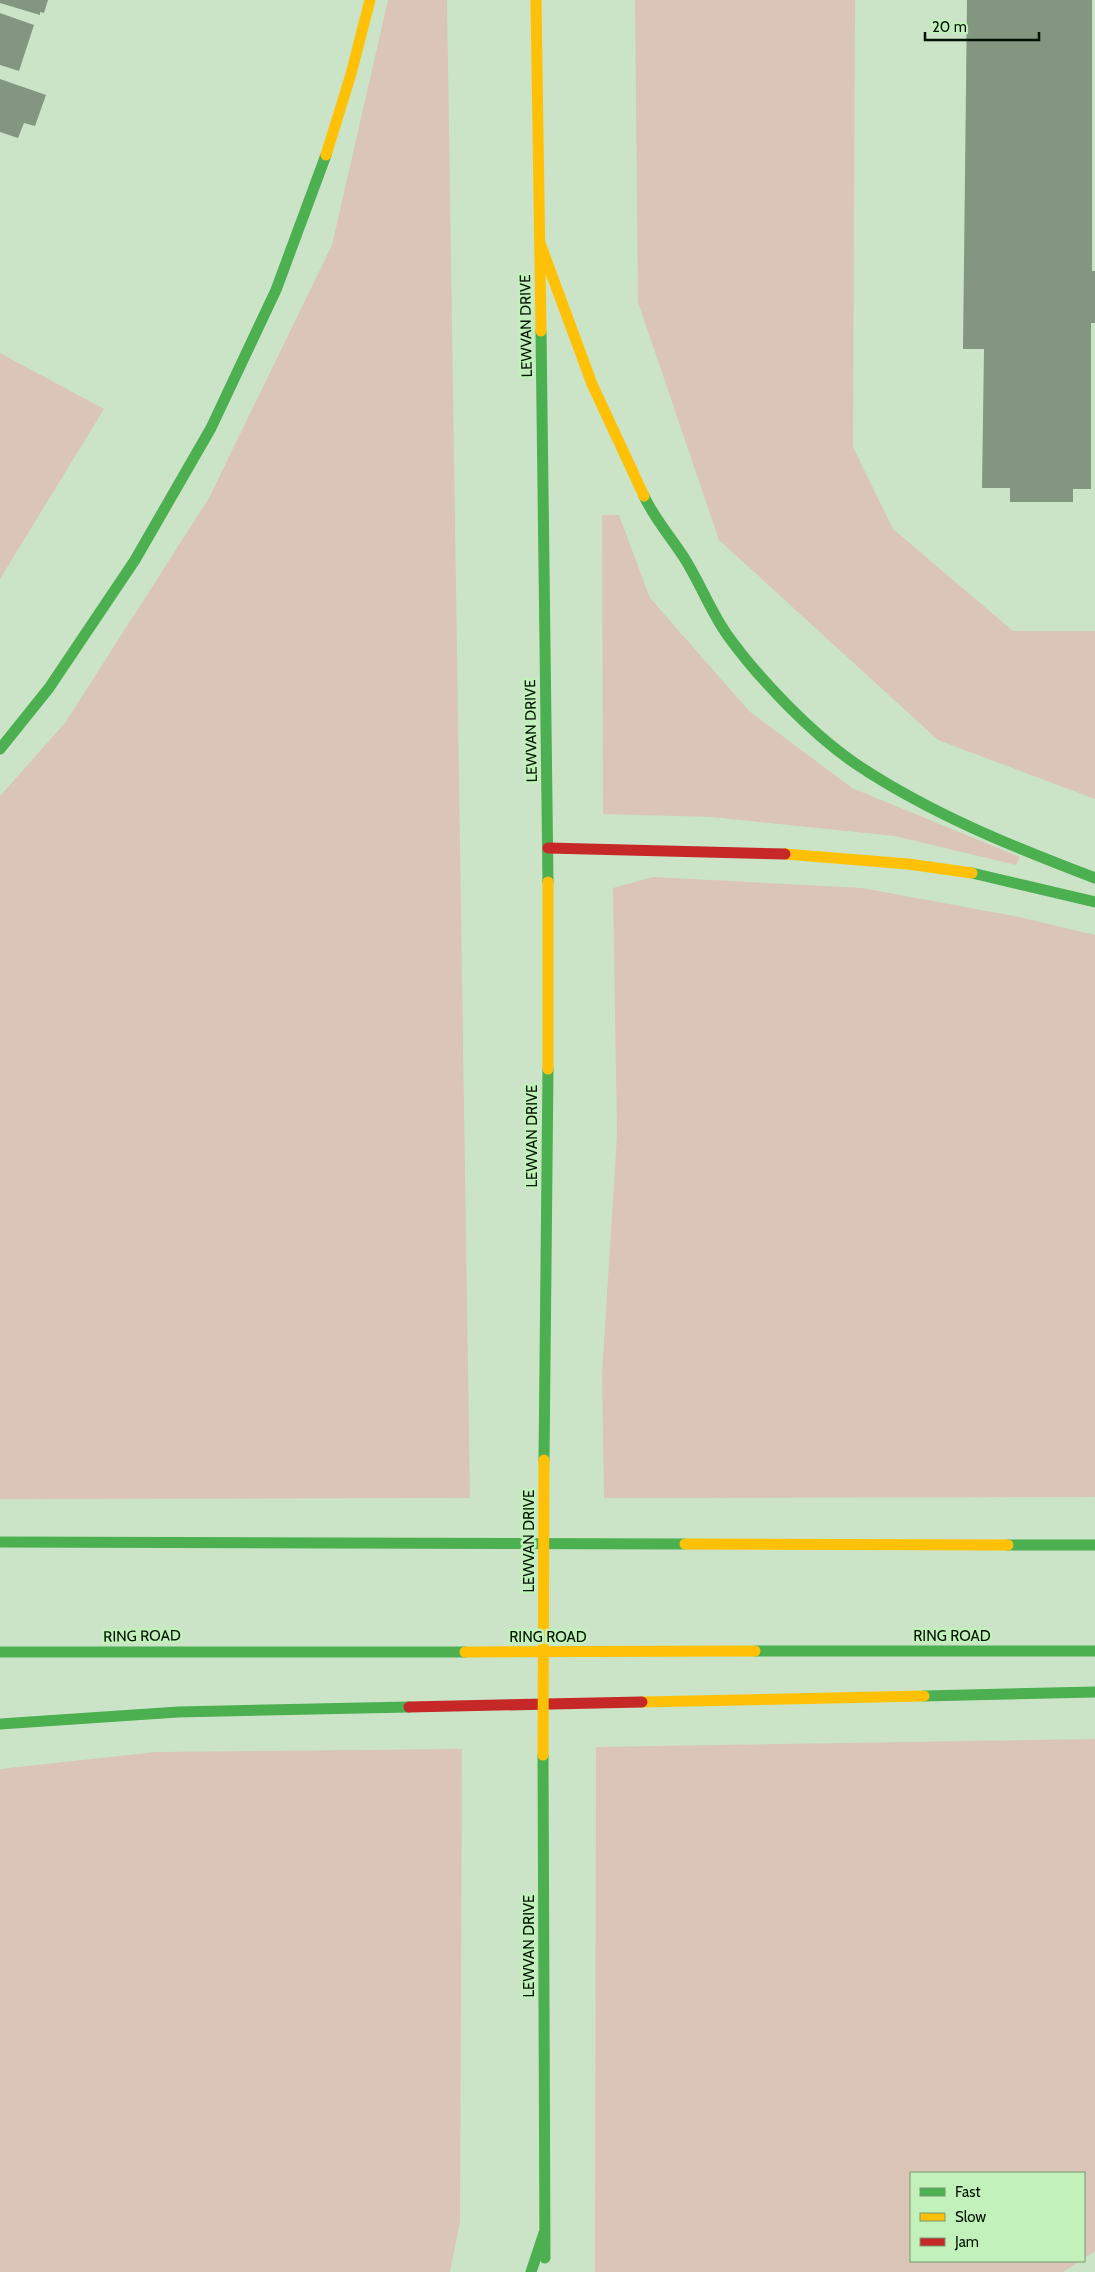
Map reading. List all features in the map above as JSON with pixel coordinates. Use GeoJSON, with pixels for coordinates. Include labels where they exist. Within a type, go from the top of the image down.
{"type":"FeatureCollection","features":[{"type":"Feature","properties":{"kind":"main road"},"geometry":{"type":"LineString","coordinates":[[0,749],[36,706],[135,560],[193,461],[236,380],[293,248],[319,179],[370,0]]}},
{"type":"Feature","properties":{"kind":"main road","name":"LEWVAN DRIVE"},"geometry":{"type":"LineString","coordinates":[[536,0],[548,848],[548,1163],[544,1460],[545,2272]]}},
{"type":"Feature","properties":{"kind":"main road"},"geometry":{"type":"LineString","coordinates":[[540,243],[592,384],[650,510],[684,557],[704,598],[728,636],[783,700],[855,763],[901,791],[1014,846],[1095,878]]}},
{"type":"Feature","properties":{"kind":"main road"},"geometry":{"type":"LineString","coordinates":[[548,848],[761,854],[895,863],[958,870],[1025,883],[1095,902]]}},
{"type":"Feature","properties":{"kind":"main road"},"geometry":{"type":"LineString","coordinates":[[0,1542],[1095,1545]]}},
{"type":"Feature","properties":{"kind":"main road","name":"RING ROAD"},"geometry":{"type":"LineString","coordinates":[[0,1652],[1095,1651]]}},
{"type":"Feature","properties":{"kind":"main road"},"geometry":{"type":"LineString","coordinates":[[0,1724],[178,1712],[1095,1692]]}},
{"type":"Feature","properties":{"kind":"main road"},"geometry":{"type":"LineString","coordinates":[[531,2272],[544,2233]]}},
{"type":"Feature","properties":{"kind":"shaded area"},"geometry":{"type":"Polygon","coordinates":[[[388,0],[447,0],[470,1498],[0,1499],[0,796],[65,723],[209,498],[332,245],[388,0]]]}},
{"type":"Feature","properties":{"kind":"shaded area"},"geometry":{"type":"Polygon","coordinates":[[[635,0],[855,0],[853,447],[893,529],[1013,631],[1095,631],[1095,799],[938,740],[719,540],[638,302],[635,0]]]}},
{"type":"Feature","properties":{"kind":"shaded area"},"geometry":{"type":"Polygon","coordinates":[[[0,353],[104,409],[0,579],[0,353]]]}},
{"type":"Feature","properties":{"kind":"shaded area"},"geometry":{"type":"Polygon","coordinates":[[[602,515],[619,515],[650,598],[749,711],[852,788],[1020,857],[1016,865],[895,836],[712,817],[603,814],[602,515]]]}},
{"type":"Feature","properties":{"kind":"shaded area"},"geometry":{"type":"Polygon","coordinates":[[[653,877],[862,888],[1019,917],[1095,935],[1095,1497],[604,1498],[602,1374],[617,1136],[613,888],[653,877]]]}},
{"type":"Feature","properties":{"kind":"shaded area"},"geometry":{"type":"Polygon","coordinates":[[[1095,1739],[1095,2251],[1085,2257],[1085,2172],[910,2172],[910,2262],[1078,2262],[1063,2272],[595,2272],[596,1747],[1095,1739]]]}},
{"type":"Feature","properties":{"kind":"shaded area"},"geometry":{"type":"Polygon","coordinates":[[[462,1749],[460,2222],[450,2272],[0,2272],[0,1769],[156,1752],[462,1749]]]}},
{"type":"Feature","properties":{"kind":"building"},"geometry":{"type":"Polygon","coordinates":[[[0,0],[48,0],[44,13],[40,12],[40,15],[0,3],[0,0]]]}},
{"type":"Feature","properties":{"kind":"building"},"geometry":{"type":"Polygon","coordinates":[[[967,0],[1092,0],[1092,271],[1095,271],[1095,323],[1091,323],[1091,489],[1073,489],[1073,502],[1010,502],[1010,488],[982,488],[984,349],[963,349],[967,0]]]}},
{"type":"Feature","properties":{"kind":"building"},"geometry":{"type":"Polygon","coordinates":[[[0,13],[34,25],[19,71],[0,65],[0,13]]]}},
{"type":"Feature","properties":{"kind":"building"},"geometry":{"type":"Polygon","coordinates":[[[0,79],[46,95],[35,126],[24,123],[18,138],[0,132],[0,79]]]}},
{"type":"Feature","properties":{"kind":"traffic: fast"},"geometry":{"type":"LineString","coordinates":[[0,749],[49,688],[135,560],[211,428],[276,290],[326,155]]}},
{"type":"Feature","properties":{"kind":"traffic: fast"},"geometry":{"type":"LineString","coordinates":[[541,331],[548,882]]}},
{"type":"Feature","properties":{"kind":"traffic: fast"},"geometry":{"type":"LineString","coordinates":[[644,496],[657,519],[689,566],[728,636],[755,670],[787,705],[839,752],[884,782],[972,828],[1095,878]]}},
{"type":"Feature","properties":{"kind":"traffic: fast"},"geometry":{"type":"LineString","coordinates":[[972,873],[1095,902]]}},
{"type":"Feature","properties":{"kind":"traffic: fast"},"geometry":{"type":"LineString","coordinates":[[544,1460],[548,1069]]}},
{"type":"Feature","properties":{"kind":"traffic: fast"},"geometry":{"type":"LineString","coordinates":[[0,1542],[685,1544]]}},
{"type":"Feature","properties":{"kind":"traffic: fast"},"geometry":{"type":"LineString","coordinates":[[1008,1545],[1095,1545]]}},
{"type":"Feature","properties":{"kind":"traffic: fast"},"geometry":{"type":"LineString","coordinates":[[755,1651],[1095,1651]]}},
{"type":"Feature","properties":{"kind":"traffic: fast"},"geometry":{"type":"LineString","coordinates":[[0,1652],[465,1652]]}},
{"type":"Feature","properties":{"kind":"traffic: fast"},"geometry":{"type":"LineString","coordinates":[[924,1696],[1095,1692]]}},
{"type":"Feature","properties":{"kind":"traffic: fast"},"geometry":{"type":"LineString","coordinates":[[0,1724],[178,1712],[409,1707]]}},
{"type":"Feature","properties":{"kind":"traffic: fast"},"geometry":{"type":"LineString","coordinates":[[543,1755],[545,2258]]}},
{"type":"Feature","properties":{"kind":"traffic: fast"},"geometry":{"type":"LineString","coordinates":[[531,2272],[544,2233]]}},
{"type":"Feature","properties":{"kind":"traffic: slow"},"geometry":{"type":"LineString","coordinates":[[326,155],[351,74],[370,0]]}},
{"type":"Feature","properties":{"kind":"traffic: slow"},"geometry":{"type":"LineString","coordinates":[[536,0],[541,331]]}},
{"type":"Feature","properties":{"kind":"traffic: slow"},"geometry":{"type":"LineString","coordinates":[[540,243],[592,384],[644,496]]}},
{"type":"Feature","properties":{"kind":"traffic: slow"},"geometry":{"type":"LineString","coordinates":[[785,854],[908,864],[972,873]]}},
{"type":"Feature","properties":{"kind":"traffic: slow"},"geometry":{"type":"LineString","coordinates":[[548,882],[548,1069]]}},
{"type":"Feature","properties":{"kind":"traffic: slow"},"geometry":{"type":"LineString","coordinates":[[543,1755],[544,1460]]}},
{"type":"Feature","properties":{"kind":"traffic: slow"},"geometry":{"type":"LineString","coordinates":[[685,1544],[1008,1545]]}},
{"type":"Feature","properties":{"kind":"traffic: slow"},"geometry":{"type":"LineString","coordinates":[[465,1652],[755,1651]]}},
{"type":"Feature","properties":{"kind":"traffic: slow"},"geometry":{"type":"LineString","coordinates":[[642,1702],[924,1696]]}},
{"type":"Feature","properties":{"kind":"traffic: jam"},"geometry":{"type":"LineString","coordinates":[[548,848],[785,854]]}},
{"type":"Feature","properties":{"kind":"traffic: jam"},"geometry":{"type":"LineString","coordinates":[[409,1707],[642,1702]]}}]}
